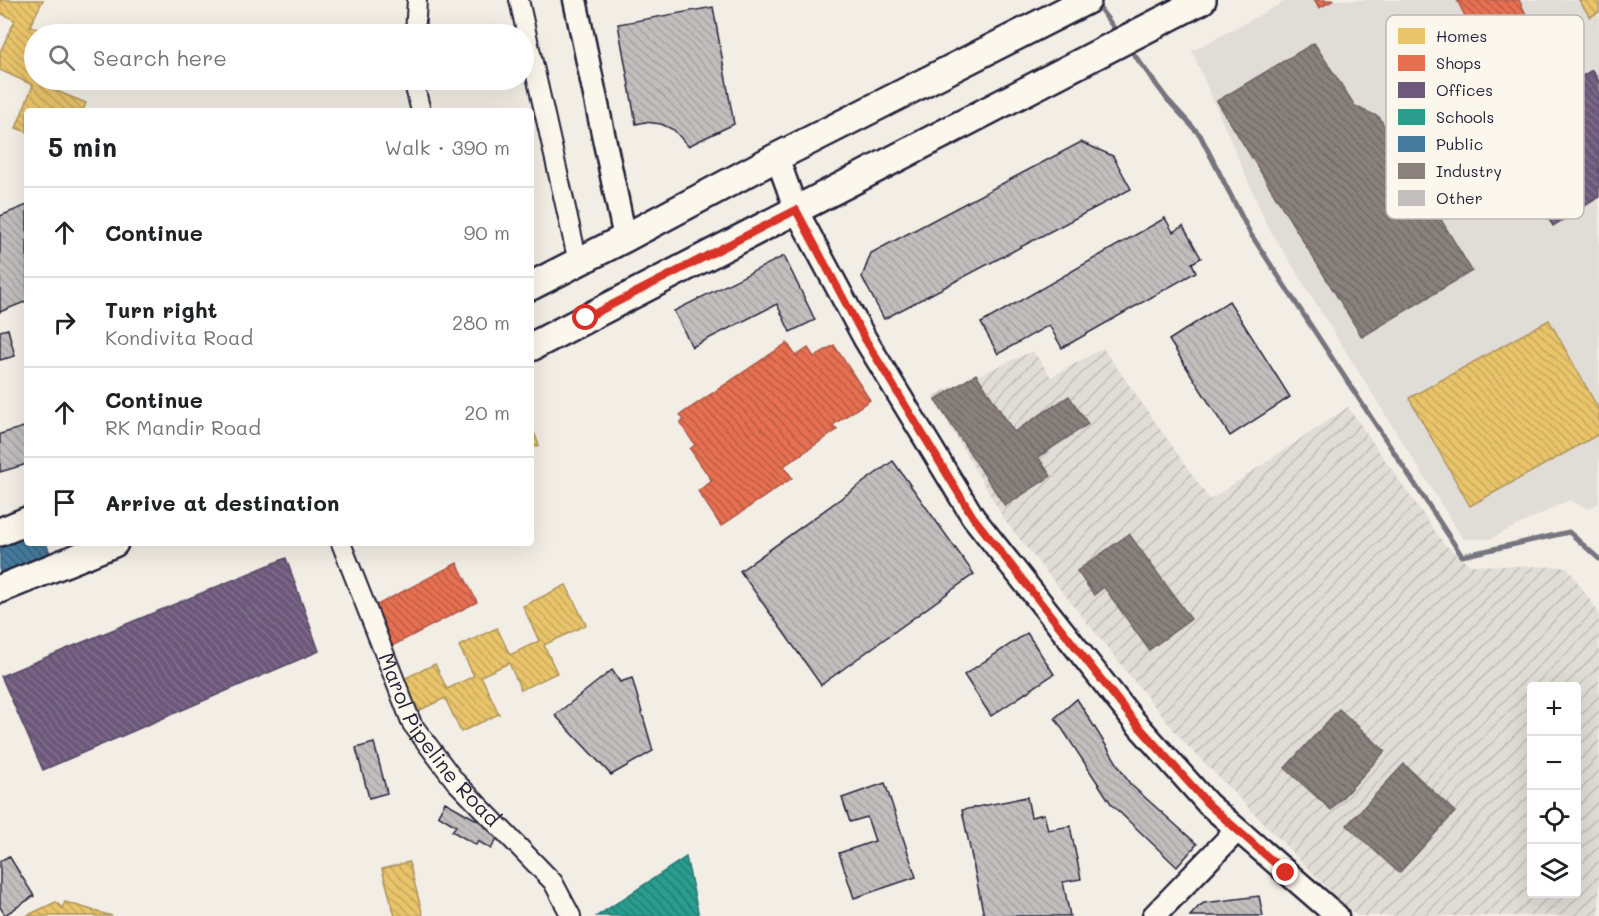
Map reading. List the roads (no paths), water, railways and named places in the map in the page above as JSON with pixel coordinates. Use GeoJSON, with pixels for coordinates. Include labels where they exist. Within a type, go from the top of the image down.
{"type":"FeatureCollection","features":[{"type":"Feature","properties":{"kind":"main road"},"geometry":{"type":"LineString","coordinates":[[534,344],[1202,0]]}},
{"type":"Feature","properties":{"kind":"main road"},"geometry":{"type":"LineString","coordinates":[[534,284],[777,157],[1085,1]]}},
{"type":"Feature","properties":{"kind":"main road"},"geometry":{"type":"LineString","coordinates":[[0,532],[24,522]]}},
{"type":"Feature","properties":{"kind":"main road"},"geometry":{"type":"LineString","coordinates":[[0,589],[107,546]]}},
{"type":"Feature","properties":{"kind":"street"},"geometry":{"type":"LineString","coordinates":[[416,24],[417,0]]}},
{"type":"Feature","properties":{"kind":"street"},"geometry":{"type":"LineString","coordinates":[[519,0],[524,24]]}},
{"type":"Feature","properties":{"kind":"street"},"geometry":{"type":"LineString","coordinates":[[575,0],[625,238]]}},
{"type":"Feature","properties":{"kind":"street"},"geometry":{"type":"LineString","coordinates":[[534,67],[578,262]]}},
{"type":"Feature","properties":{"kind":"street"},"geometry":{"type":"LineString","coordinates":[[416,90],[420,108]]}},
{"type":"Feature","properties":{"kind":"street"},"geometry":{"type":"LineString","coordinates":[[777,157],[796,210],[865,339],[973,517],[1134,721],[1208,804],[1337,916]]}},
{"type":"Feature","properties":{"kind":"street","name":"Marol Pipeline Road"},"geometry":{"type":"LineString","coordinates":[[342,546],[412,724],[455,781],[553,882],[570,916]]}},
{"type":"Feature","properties":{"kind":"street"},"geometry":{"type":"LineString","coordinates":[[1154,916],[1237,830]]}},
{"type":"Feature","properties":{"kind":"waterway"},"geometry":{"type":"LineString","coordinates":[[1095,2],[1117,32]]}},
{"type":"Feature","properties":{"kind":"waterway"},"geometry":{"type":"LineString","coordinates":[[1130,49],[1167,99],[1200,135],[1250,233],[1462,556],[1569,532],[1599,559]]}}]}
